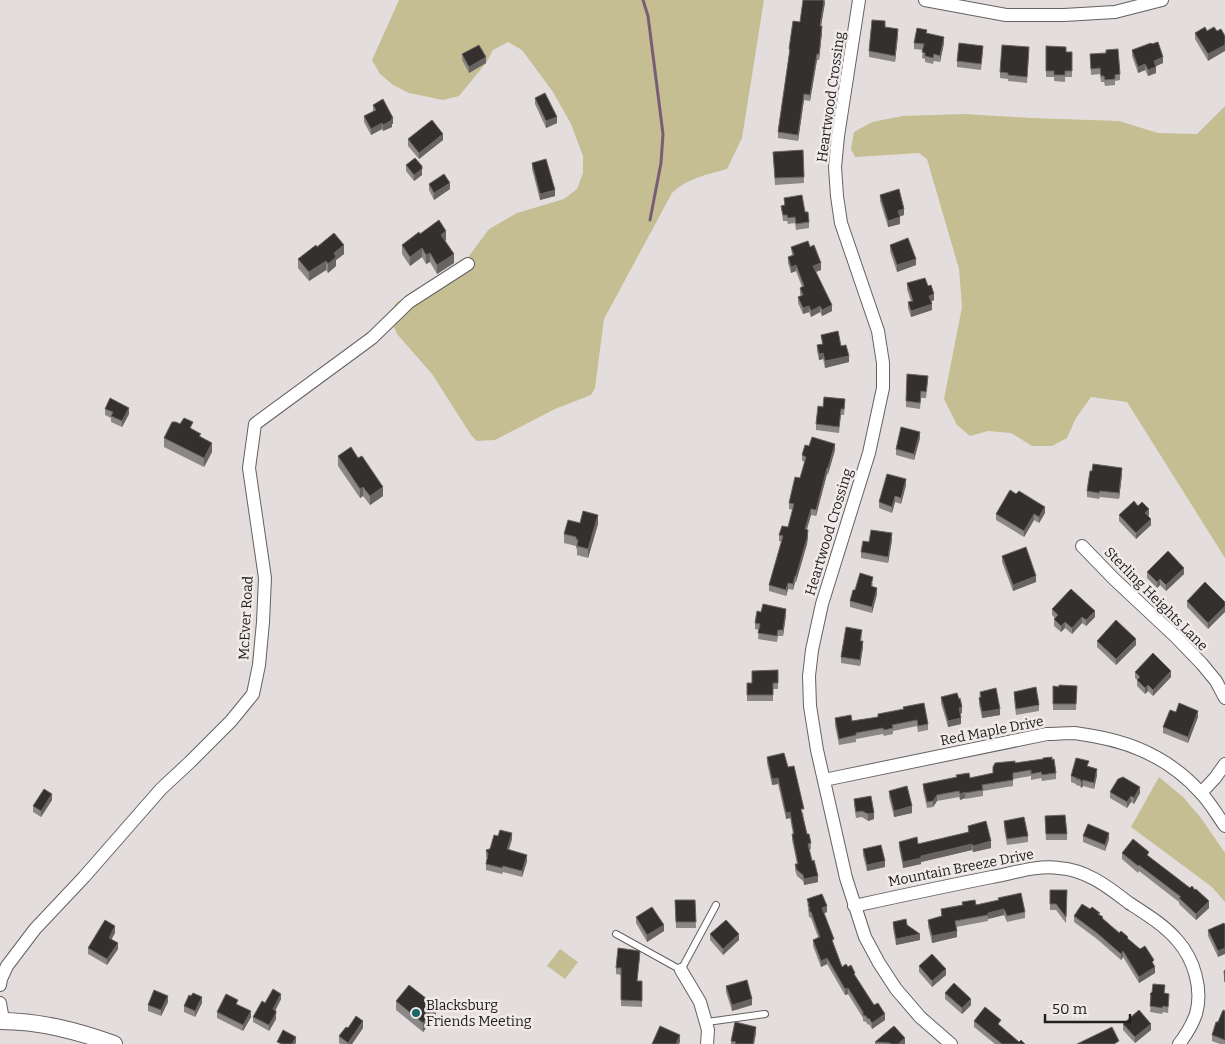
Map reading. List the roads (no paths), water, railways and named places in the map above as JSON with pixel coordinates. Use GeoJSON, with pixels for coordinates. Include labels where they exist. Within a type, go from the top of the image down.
{"type":"FeatureCollection","features":[{"type":"Feature","properties":{"kind":"street","name":"Heartwood Crossing"},"geometry":{"type":"LineString","coordinates":[[859,0],[838,136],[835,167],[836,186],[842,223],[878,331],[883,363],[884,388],[869,453],[822,604],[812,650],[809,676],[810,706],[817,750],[846,878],[865,936],[879,963],[896,989],[920,1017],[951,1044]]}},
{"type":"Feature","properties":{"kind":"street"},"geometry":{"type":"LineString","coordinates":[[925,0],[1006,15],[1064,15],[1115,12],[1162,0]]}},
{"type":"Feature","properties":{"kind":"street","name":"McEver Road"},"geometry":{"type":"LineString","coordinates":[[0,985],[7,966],[35,929],[161,789],[231,721],[253,694],[259,665],[265,578],[249,468],[254,424],[372,338],[409,302],[468,264]]}},
{"type":"Feature","properties":{"kind":"street","name":"Sterling Heights Lane"},"geometry":{"type":"LineString","coordinates":[[1082,546],[1202,664],[1216,681],[1225,698]]}},
{"type":"Feature","properties":{"kind":"street","name":"Red Maple Drive"},"geometry":{"type":"LineString","coordinates":[[824,780],[1048,734],[1076,733],[1125,743],[1166,762],[1201,793],[1225,826]]}},
{"type":"Feature","properties":{"kind":"street"},"geometry":{"type":"LineString","coordinates":[[1201,793],[1225,764]]}},
{"type":"Feature","properties":{"kind":"street","name":"Mountain Breeze Drive"},"geometry":{"type":"LineString","coordinates":[[854,906],[1042,867],[1078,872],[1100,882],[1164,928],[1177,940],[1188,956],[1197,976],[1198,994],[1196,1013],[1188,1032],[1179,1044]]}},
{"type":"Feature","properties":{"kind":"street"},"geometry":{"type":"LineString","coordinates":[[681,970],[700,1002],[707,1022],[707,1044]]}},
{"type":"Feature","properties":{"kind":"street"},"geometry":{"type":"LineString","coordinates":[[0,1003],[1,1020],[59,1027],[114,1044]]}},
{"type":"Feature","properties":{"kind":"lane"},"geometry":{"type":"LineString","coordinates":[[616,934],[681,970],[716,905]]}},
{"type":"Feature","properties":{"kind":"lane"},"geometry":{"type":"LineString","coordinates":[[707,1022],[765,1014]]}},
{"type":"Feature","properties":{"kind":"waterway"},"geometry":{"type":"LineString","coordinates":[[643,0],[648,16],[663,134],[661,163],[650,220]]}},
{"type":"Feature","properties":{"kind":"place","name":"Blacksburg Friends Meeting"},"geometry":{"type":"Point","coordinates":[416,1013]}}]}
